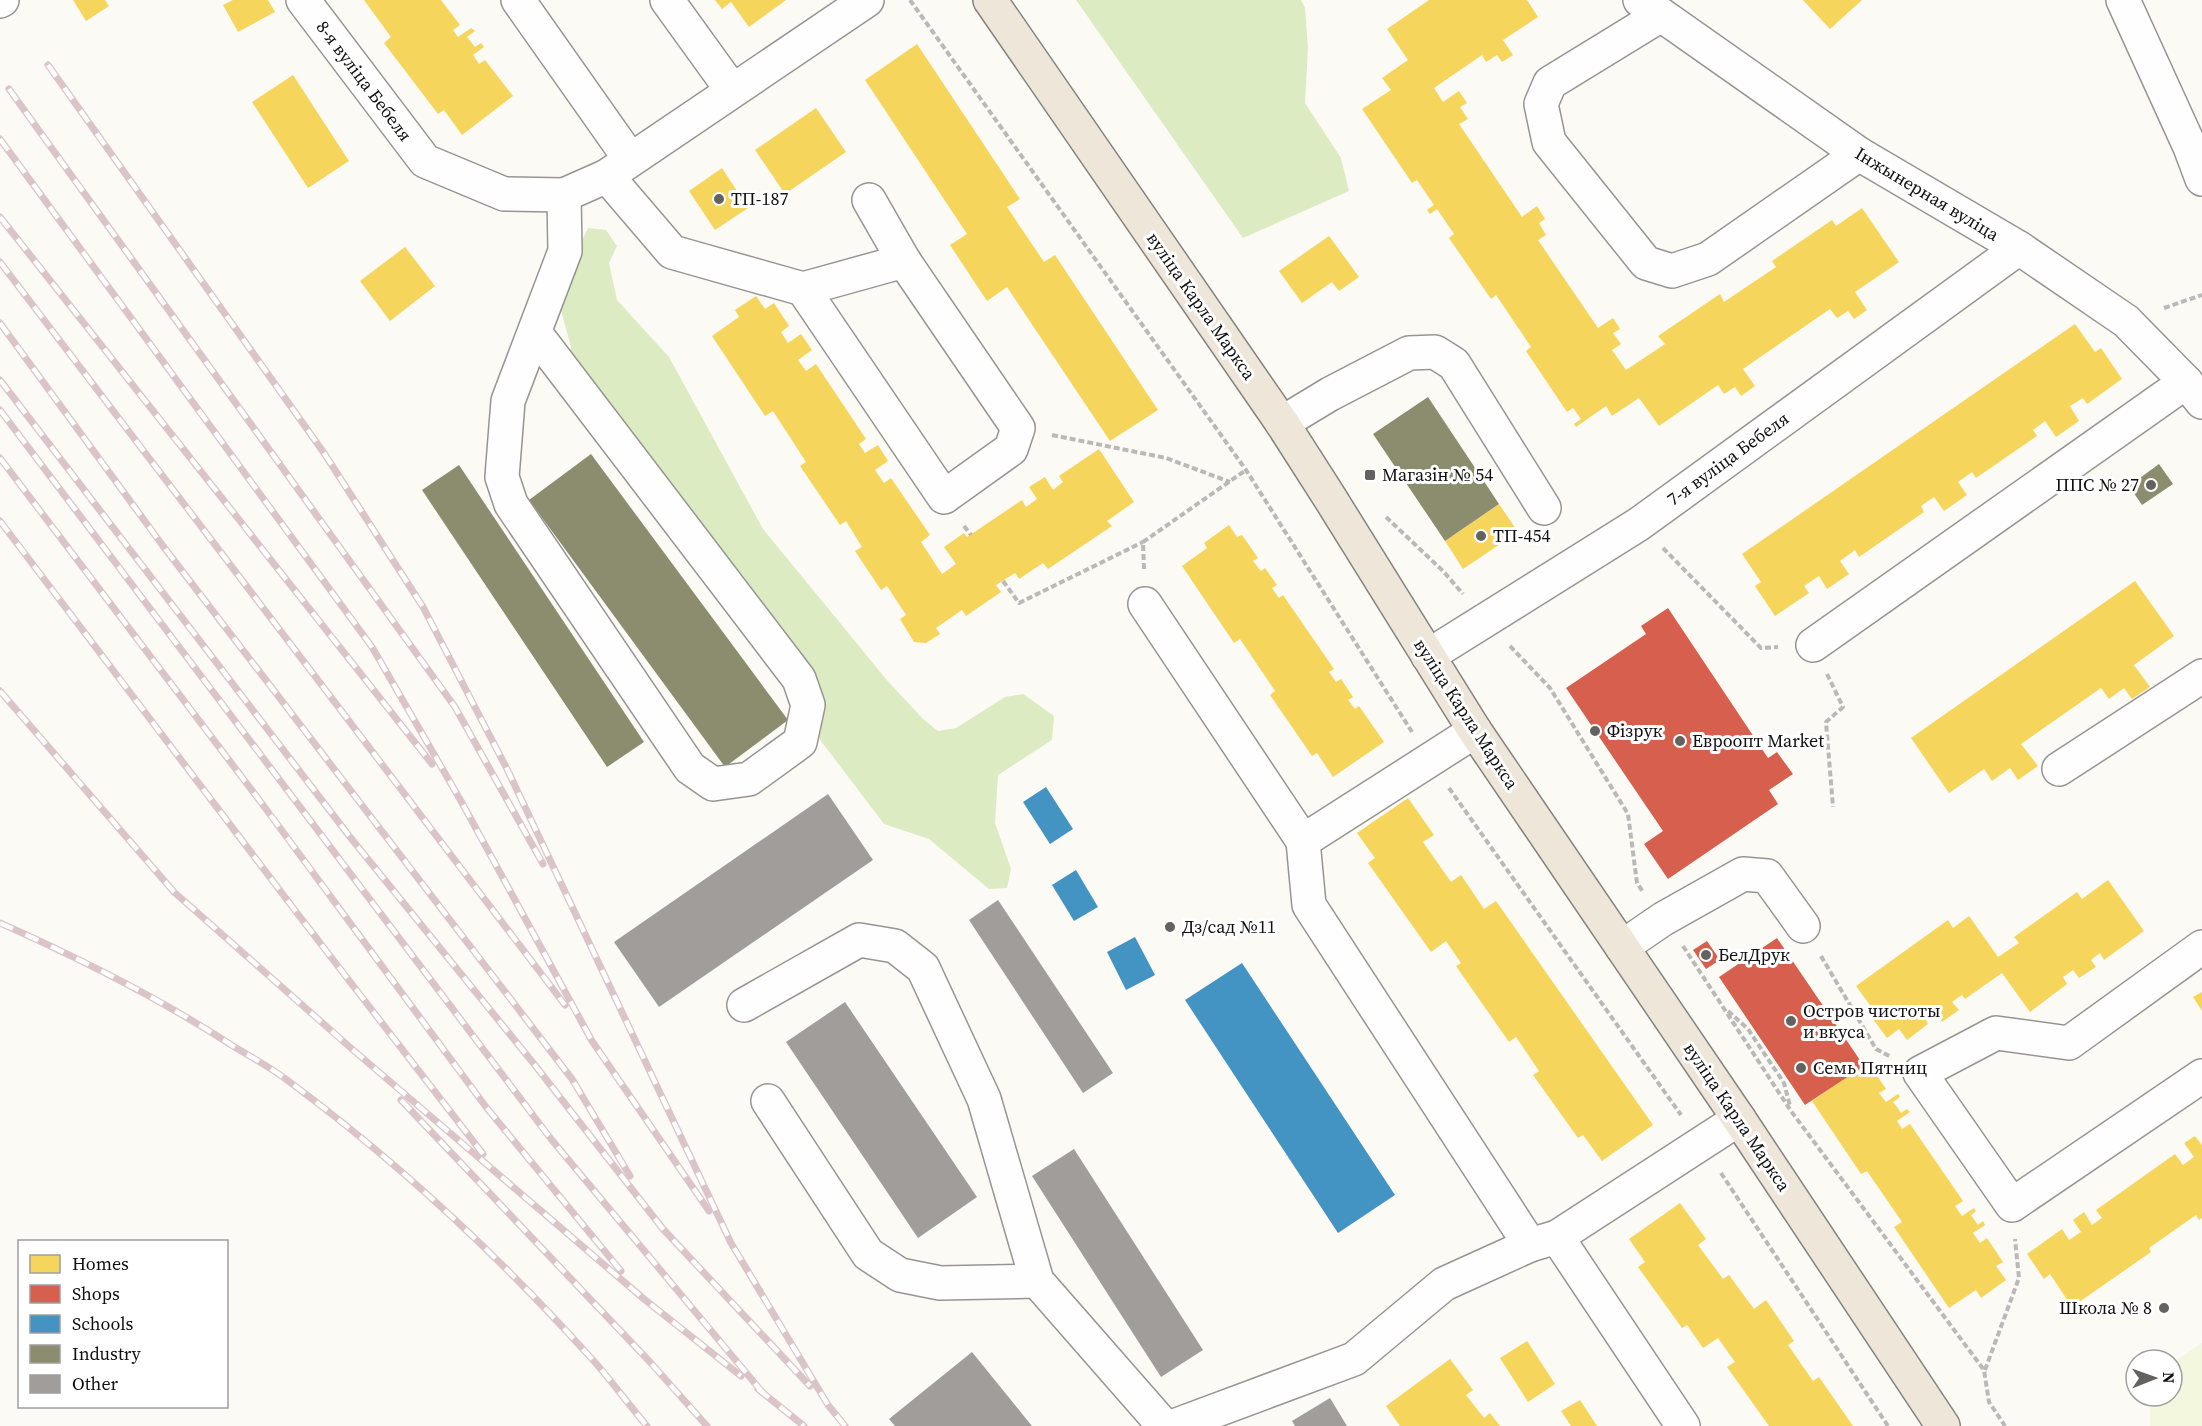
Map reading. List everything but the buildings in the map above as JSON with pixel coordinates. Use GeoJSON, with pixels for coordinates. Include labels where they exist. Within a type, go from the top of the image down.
{"type":"FeatureCollection","features":[{"type":"Feature","properties":{"kind":"main road","name":"вуліца Карла Маркса"},"geometry":{"type":"LineString","coordinates":[[990,0],[1282,423],[1475,730],[1739,1119],[1943,1426]]}},
{"type":"Feature","properties":{"kind":"street","name":"8-я вуліца Бебеля"},"geometry":{"type":"LineString","coordinates":[[303,0],[425,161],[504,194],[564,195]]}},
{"type":"Feature","properties":{"kind":"street"},"geometry":{"type":"LineString","coordinates":[[518,0],[672,252],[803,289],[904,261]]}},
{"type":"Feature","properties":{"kind":"street"},"geometry":{"type":"LineString","coordinates":[[667,0],[732,90]]}},
{"type":"Feature","properties":{"kind":"street"},"geometry":{"type":"LineString","coordinates":[[535,333],[799,679],[808,705],[800,742],[749,779],[713,784],[690,768],[511,504],[502,477],[508,401],[565,251],[564,195],[619,167],[867,0]]}},
{"type":"Feature","properties":{"kind":"street"},"geometry":{"type":"LineString","coordinates":[[2123,0],[2190,147],[2202,179]]}},
{"type":"Feature","properties":{"kind":"street"},"geometry":{"type":"LineString","coordinates":[[1650,8],[1550,83],[1541,104],[1549,142],[1646,263],[1672,271],[1708,259],[1859,154]]}},
{"type":"Feature","properties":{"kind":"street","name":"Інжынерная вуліца"},"geometry":{"type":"LineString","coordinates":[[1650,8],[1859,154],[2019,248],[2126,321],[2194,392]]}},
{"type":"Feature","properties":{"kind":"street"},"geometry":{"type":"LineString","coordinates":[[803,289],[944,497],[1011,449],[1018,428],[904,261],[869,200]]}},
{"type":"Feature","properties":{"kind":"street","name":"7-я вуліца Бебеля"},"geometry":{"type":"LineString","coordinates":[[1428,656],[1639,524],[2019,248]]}},
{"type":"Feature","properties":{"kind":"street"},"geometry":{"type":"LineString","coordinates":[[1282,423],[1330,394],[1409,353],[1435,352],[1454,364],[1544,508]]}},
{"type":"Feature","properties":{"kind":"street"},"geometry":{"type":"LineString","coordinates":[[1813,645],[2194,392]]}},
{"type":"Feature","properties":{"kind":"street"},"geometry":{"type":"LineString","coordinates":[[1145,604],[1303,841],[1310,905],[1544,1241],[1683,1426]]}},
{"type":"Feature","properties":{"kind":"street"},"geometry":{"type":"LineString","coordinates":[[2059,769],[2202,676]]}},
{"type":"Feature","properties":{"kind":"street"},"geometry":{"type":"LineString","coordinates":[[1303,841],[1475,730]]}},
{"type":"Feature","properties":{"kind":"street"},"geometry":{"type":"LineString","coordinates":[[1622,947],[1663,919],[1743,874],[1767,876],[1803,926]]}},
{"type":"Feature","properties":{"kind":"street"},"geometry":{"type":"LineString","coordinates":[[744,1005],[859,940],[895,946],[923,968],[984,1099],[1037,1281],[1164,1426]]}},
{"type":"Feature","properties":{"kind":"street"},"geometry":{"type":"LineString","coordinates":[[2202,947],[2069,1043],[1996,1033],[1920,1073],[2012,1206],[2202,1076]]}},
{"type":"Feature","properties":{"kind":"street"},"geometry":{"type":"LineString","coordinates":[[768,1101],[868,1254],[900,1275],[940,1283],[1037,1281]]}},
{"type":"Feature","properties":{"kind":"street"},"geometry":{"type":"LineString","coordinates":[[1174,1426],[1354,1359],[1444,1284],[1544,1241],[1739,1119]]}},
{"type":"Feature","properties":{"kind":"path"},"geometry":{"type":"LineString","coordinates":[[910,0],[1246,470],[1430,760],[1702,1144],[1888,1426]]}},
{"type":"Feature","properties":{"kind":"path"},"geometry":{"type":"LineString","coordinates":[[1018,428],[1166,458],[1230,482]]}},
{"type":"Feature","properties":{"kind":"path"},"geometry":{"type":"LineString","coordinates":[[1003,581],[1019,603],[1143,543],[1246,470]]}},
{"type":"Feature","properties":{"kind":"path"},"geometry":{"type":"LineString","coordinates":[[1639,524],[1761,648],[1813,645]]}},
{"type":"Feature","properties":{"kind":"path"},"geometry":{"type":"LineString","coordinates":[[1143,543],[1145,604]]}},
{"type":"Feature","properties":{"kind":"path"},"geometry":{"type":"LineString","coordinates":[[1833,807],[1826,722],[1843,707]]}},
{"type":"Feature","properties":{"kind":"path"},"geometry":{"type":"LineString","coordinates":[[1803,926],[1876,1049],[1920,1073]]}},
{"type":"Feature","properties":{"kind":"path"},"geometry":{"type":"LineString","coordinates":[[1723,1007],[1748,1029],[1784,1083],[1791,1111]]}},
{"type":"Feature","properties":{"kind":"path"},"geometry":{"type":"LineString","coordinates":[[1984,1370],[2019,1278],[2012,1206]]}},
{"type":"Feature","properties":{"kind":"green space"},"geometry":{"type":"Polygon","coordinates":[[[1076,0],[1301,0],[1305,8],[1308,47],[1305,103],[1341,158],[1349,191],[1243,238],[1076,0]]]}},
{"type":"Feature","properties":{"kind":"green space"},"geometry":{"type":"Polygon","coordinates":[[[588,228],[606,230],[617,246],[609,263],[617,300],[669,357],[763,529],[886,679],[923,719],[938,731],[956,728],[1005,697],[1023,694],[1054,716],[1052,740],[998,775],[995,823],[1011,869],[1007,888],[989,889],[929,839],[884,824],[821,741],[722,582],[668,479],[611,424],[571,366],[571,347],[558,299],[569,268],[588,228]]]}},
{"type":"Feature","properties":{"kind":"green space"},"geometry":{"type":"Polygon","coordinates":[[[2202,1343],[2202,1426],[2150,1426],[2150,1408],[2184,1408],[2184,1355],[2202,1343]]]}},
{"type":"Feature","properties":{"kind":"railway"},"geometry":{"type":"LineString","coordinates":[[48,65],[324,453],[423,607],[507,769],[731,1243],[828,1405],[845,1426]]}},
{"type":"Feature","properties":{"kind":"railway"},"geometry":{"type":"LineString","coordinates":[[9,89],[455,707],[543,864]]}},
{"type":"Feature","properties":{"kind":"railway"},"geometry":{"type":"LineString","coordinates":[[0,139],[372,647],[461,801],[592,1041],[709,1211]]}},
{"type":"Feature","properties":{"kind":"railway"},"geometry":{"type":"LineString","coordinates":[[0,217],[432,764]]}},
{"type":"Feature","properties":{"kind":"railway"},"geometry":{"type":"LineString","coordinates":[[0,262],[565,1005]]}},
{"type":"Feature","properties":{"kind":"railway"},"geometry":{"type":"LineString","coordinates":[[0,323],[163,546],[572,1079],[630,1176]]}},
{"type":"Feature","properties":{"kind":"railway"},"geometry":{"type":"LineString","coordinates":[[0,380],[350,837],[534,1064],[663,1229],[810,1386]]}},
{"type":"Feature","properties":{"kind":"railway"},"geometry":{"type":"LineString","coordinates":[[0,410],[551,1139],[763,1393]]}},
{"type":"Feature","properties":{"kind":"railway"},"geometry":{"type":"LineString","coordinates":[[0,458],[263,805],[486,1107],[621,1271]]}},
{"type":"Feature","properties":{"kind":"railway"},"geometry":{"type":"LineString","coordinates":[[0,521],[483,1154]]}},
{"type":"Feature","properties":{"kind":"railway"},"geometry":{"type":"LineString","coordinates":[[0,691],[174,892],[352,1049],[644,1299],[741,1376]]}},
{"type":"Feature","properties":{"kind":"railway"},"geometry":{"type":"LineString","coordinates":[[0,923],[148,995],[274,1071],[328,1111],[408,1177],[521,1284],[592,1359],[647,1426]]}},
{"type":"Feature","properties":{"kind":"railway"},"geometry":{"type":"LineString","coordinates":[[401,1100],[650,1362],[707,1426]]}},
{"type":"Feature","properties":{"kind":"railway"},"geometry":{"type":"LineString","coordinates":[[758,1389],[804,1426]]}},
{"type":"Feature","properties":{"kind":"place","name":"ТП-187"},"geometry":{"type":"Point","coordinates":[719,199]}},
{"type":"Feature","properties":{"kind":"place","name":"Магазін № 54"},"geometry":{"type":"Point","coordinates":[1370,475]}},
{"type":"Feature","properties":{"kind":"place","name":"ППС № 27"},"geometry":{"type":"Point","coordinates":[2151,485]}},
{"type":"Feature","properties":{"kind":"place","name":"ТП-454"},"geometry":{"type":"Point","coordinates":[1481,536]}},
{"type":"Feature","properties":{"kind":"place","name":"Фізрук"},"geometry":{"type":"Point","coordinates":[1595,731]}},
{"type":"Feature","properties":{"kind":"place","name":"Евроопт Market"},"geometry":{"type":"Point","coordinates":[1680,741]}},
{"type":"Feature","properties":{"kind":"place","name":"Дз/сад №11"},"geometry":{"type":"Point","coordinates":[1170,927]}},
{"type":"Feature","properties":{"kind":"place","name":"БелДрук"},"geometry":{"type":"Point","coordinates":[1706,955]}},
{"type":"Feature","properties":{"kind":"place","name":"Остров чистоты и вкуса"},"geometry":{"type":"Point","coordinates":[1791,1021]}},
{"type":"Feature","properties":{"kind":"place","name":"Семь Пятниц"},"geometry":{"type":"Point","coordinates":[1801,1068]}},
{"type":"Feature","properties":{"kind":"place","name":"Школа № 8"},"geometry":{"type":"Point","coordinates":[2164,1308]}}]}
